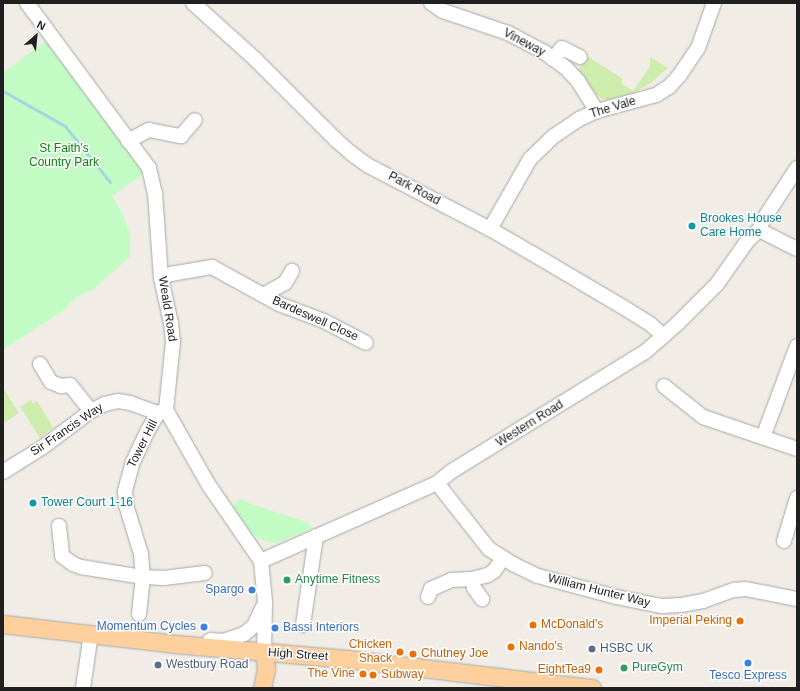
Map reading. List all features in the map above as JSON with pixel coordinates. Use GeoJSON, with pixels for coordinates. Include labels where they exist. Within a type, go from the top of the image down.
{"type":"FeatureCollection","features":[{"type":"Feature","properties":{"kind":"main road","name":"High Street"},"geometry":{"type":"LineString","coordinates":[[3,624],[175,644],[362,661],[546,685],[592,688]]}},
{"type":"Feature","properties":{"kind":"main road"},"geometry":{"type":"LineString","coordinates":[[264,653],[266,669],[265,687]]}},
{"type":"Feature","properties":{"kind":"street","name":"Park Road"},"geometry":{"type":"LineString","coordinates":[[193,3],[255,59],[352,154],[368,165],[490,228],[623,307],[650,324],[664,336]]}},
{"type":"Feature","properties":{"kind":"street","name":"Vineway"},"geometry":{"type":"LineString","coordinates":[[430,3],[442,11],[508,33],[553,58],[565,67],[578,81],[597,111]]}},
{"type":"Feature","properties":{"kind":"street","name":"The Vale"},"geometry":{"type":"LineString","coordinates":[[490,228],[530,159],[554,136],[566,127],[597,111],[656,95],[669,87],[679,76],[698,48],[714,3]]}},
{"type":"Feature","properties":{"kind":"street","name":"Weald Road"},"geometry":{"type":"LineString","coordinates":[[32,4],[51,38],[150,168],[158,223],[161,278],[171,323],[173,342],[162,412]]}},
{"type":"Feature","properties":{"kind":"street"},"geometry":{"type":"LineString","coordinates":[[553,58],[562,48],[580,57]]}},
{"type":"Feature","properties":{"kind":"street"},"geometry":{"type":"LineString","coordinates":[[128,141],[149,130],[180,136],[195,120]]}},
{"type":"Feature","properties":{"kind":"street","name":"Western Road"},"geometry":{"type":"LineString","coordinates":[[261,561],[316,536],[398,502],[411,494],[437,483],[452,471],[636,358],[664,336],[707,295],[748,240],[759,230],[763,220],[797,168]]}},
{"type":"Feature","properties":{"kind":"street"},"geometry":{"type":"LineString","coordinates":[[759,230],[797,249]]}},
{"type":"Feature","properties":{"kind":"street","name":"Bardeswell Close"},"geometry":{"type":"LineString","coordinates":[[161,278],[171,274],[212,267],[279,304],[324,321],[366,343]]}},
{"type":"Feature","properties":{"kind":"street","name":"Bardeswell Close"},"geometry":{"type":"LineString","coordinates":[[263,295],[285,283],[292,271]]}},
{"type":"Feature","properties":{"kind":"street"},"geometry":{"type":"LineString","coordinates":[[763,437],[797,346]]}},
{"type":"Feature","properties":{"kind":"street"},"geometry":{"type":"LineString","coordinates":[[40,364],[51,382],[61,386],[70,385],[91,411]]}},
{"type":"Feature","properties":{"kind":"street"},"geometry":{"type":"LineString","coordinates":[[664,386],[700,416],[797,449]]}},
{"type":"Feature","properties":{"kind":"street","name":"Sir Francis Way"},"geometry":{"type":"LineString","coordinates":[[3,472],[43,447],[91,411],[105,404],[118,401],[162,412]]}},
{"type":"Feature","properties":{"kind":"street"},"geometry":{"type":"LineString","coordinates":[[162,412],[208,484],[261,561],[265,602],[264,653]]}},
{"type":"Feature","properties":{"kind":"street","name":"Tower Hill"},"geometry":{"type":"LineString","coordinates":[[139,614],[143,577],[141,554],[126,505],[125,491],[133,462],[162,412]]}},
{"type":"Feature","properties":{"kind":"street","name":"William Hunter Way"},"geometry":{"type":"LineString","coordinates":[[437,483],[489,549],[538,576],[616,597],[662,606],[681,605],[703,601],[734,590],[746,589],[797,600]]}},
{"type":"Feature","properties":{"kind":"street"},"geometry":{"type":"LineString","coordinates":[[784,541],[797,498]]}},
{"type":"Feature","properties":{"kind":"street"},"geometry":{"type":"LineString","coordinates":[[59,526],[60,552],[67,561],[81,567],[143,577],[176,578],[205,573]]}},
{"type":"Feature","properties":{"kind":"street"},"geometry":{"type":"LineString","coordinates":[[303,624],[316,536]]}},
{"type":"Feature","properties":{"kind":"street"},"geometry":{"type":"LineString","coordinates":[[428,597],[431,589],[451,580],[472,579],[488,575],[494,571],[503,558]]}},
{"type":"Feature","properties":{"kind":"street"},"geometry":{"type":"LineString","coordinates":[[472,579],[474,588],[482,599]]}},
{"type":"Feature","properties":{"kind":"street"},"geometry":{"type":"LineString","coordinates":[[175,644],[188,638],[223,641],[239,637],[254,626],[265,602]]}},
{"type":"Feature","properties":{"kind":"street"},"geometry":{"type":"LineString","coordinates":[[83,688],[91,634]]}},
{"type":"Feature","properties":{"kind":"green space","name":"St Faith's Country Park"},"geometry":{"type":"Polygon","coordinates":[[[51,37],[145,173],[112,196],[122,213],[130,234],[130,257],[92,290],[78,296],[63,311],[3,350],[3,73],[51,37]]]}},
{"type":"Feature","properties":{"kind":"green space"},"geometry":{"type":"Polygon","coordinates":[[[587,56],[623,79],[621,83],[633,91],[650,67],[650,57],[668,68],[651,83],[633,93],[607,100],[602,99],[595,93],[578,71],[587,56]]]}},
{"type":"Feature","properties":{"kind":"green space"},"geometry":{"type":"Polygon","coordinates":[[[3,388],[19,413],[4,423],[3,421],[3,388]]]}},
{"type":"Feature","properties":{"kind":"green space"},"geometry":{"type":"Polygon","coordinates":[[[31,400],[33,404],[37,401],[53,427],[40,438],[20,407],[31,400]]]}},
{"type":"Feature","properties":{"kind":"green space"},"geometry":{"type":"Polygon","coordinates":[[[241,499],[254,505],[307,522],[312,528],[277,543],[263,541],[251,533],[232,506],[241,499]]]}},
{"type":"Feature","properties":{"kind":"waterway"},"geometry":{"type":"LineString","coordinates":[[3,91],[65,126],[110,182]]}},
{"type":"Feature","properties":{"kind":"place","name":"Brookes House Care Home"},"geometry":{"type":"Point","coordinates":[692,226]}},
{"type":"Feature","properties":{"kind":"place","name":"Tower Court 1-16"},"geometry":{"type":"Point","coordinates":[33,503]}},
{"type":"Feature","properties":{"kind":"place","name":"Anytime Fitness"},"geometry":{"type":"Point","coordinates":[287,580]}},
{"type":"Feature","properties":{"kind":"place","name":"Spargo"},"geometry":{"type":"Point","coordinates":[252,590]}},
{"type":"Feature","properties":{"kind":"place","name":"Imperial Peking"},"geometry":{"type":"Point","coordinates":[740,621]}},
{"type":"Feature","properties":{"kind":"place","name":"McDonald's"},"geometry":{"type":"Point","coordinates":[533,625]}},
{"type":"Feature","properties":{"kind":"place","name":"Momentum Cycles"},"geometry":{"type":"Point","coordinates":[204,627]}},
{"type":"Feature","properties":{"kind":"place","name":"Bassi Interiors"},"geometry":{"type":"Point","coordinates":[275,628]}},
{"type":"Feature","properties":{"kind":"place","name":"Nando's"},"geometry":{"type":"Point","coordinates":[511,647]}},
{"type":"Feature","properties":{"kind":"place","name":"HSBC UK"},"geometry":{"type":"Point","coordinates":[592,649]}},
{"type":"Feature","properties":{"kind":"place","name":"Chicken Shack"},"geometry":{"type":"Point","coordinates":[400,652]}},
{"type":"Feature","properties":{"kind":"place","name":"Chutney Joe"},"geometry":{"type":"Point","coordinates":[413,654]}},
{"type":"Feature","properties":{"kind":"place","name":"Tesco Express"},"geometry":{"type":"Point","coordinates":[748,663]}},
{"type":"Feature","properties":{"kind":"place","name":"Westbury Road"},"geometry":{"type":"Point","coordinates":[158,665]}},
{"type":"Feature","properties":{"kind":"place","name":"PureGym"},"geometry":{"type":"Point","coordinates":[624,668]}},
{"type":"Feature","properties":{"kind":"place","name":"EightTea9"},"geometry":{"type":"Point","coordinates":[599,670]}},
{"type":"Feature","properties":{"kind":"place","name":"The Vine"},"geometry":{"type":"Point","coordinates":[363,674]}},
{"type":"Feature","properties":{"kind":"place","name":"Subway"},"geometry":{"type":"Point","coordinates":[373,675]}}]}
